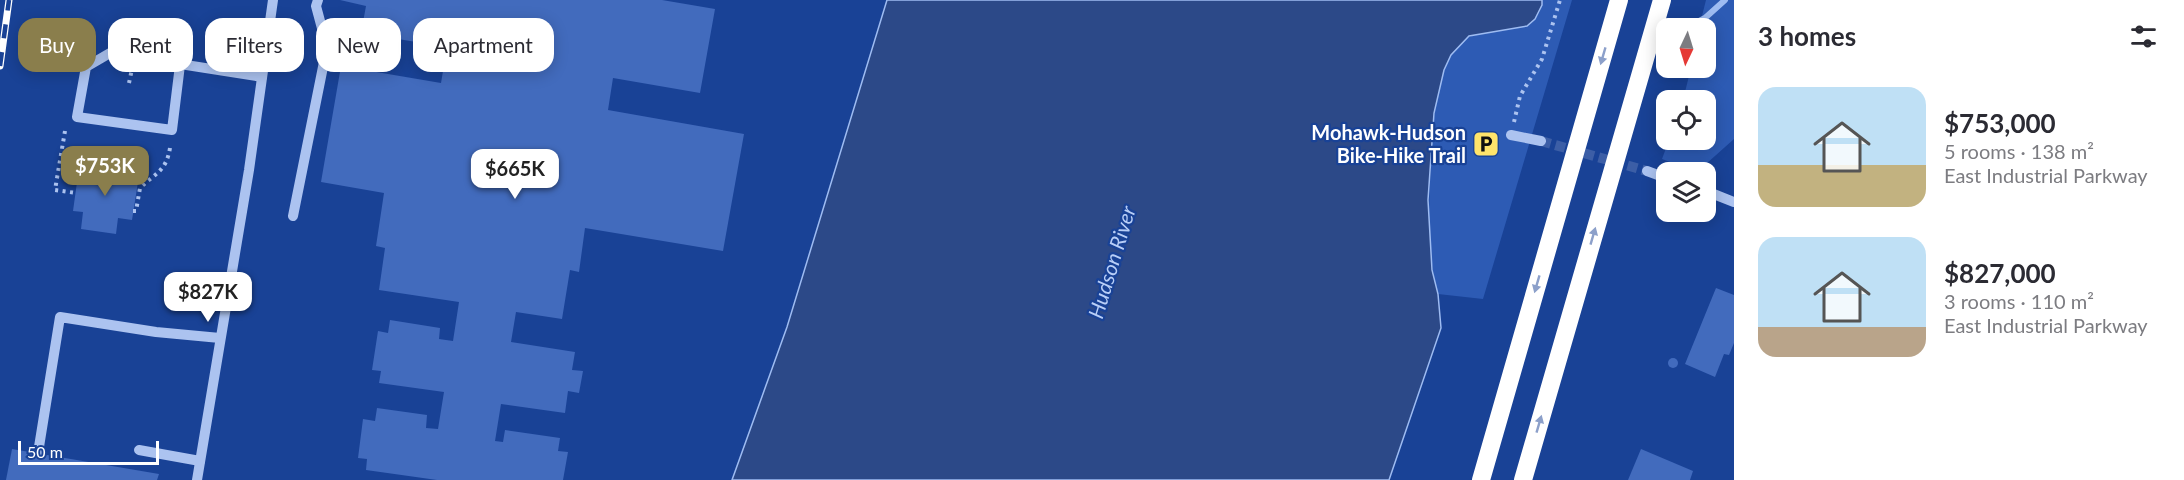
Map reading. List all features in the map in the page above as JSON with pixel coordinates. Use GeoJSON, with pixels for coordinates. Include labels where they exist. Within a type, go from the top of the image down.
{"type":"FeatureCollection","features":[{"type":"Feature","properties":{"kind":"highway"},"geometry":{"type":"LineString","coordinates":[[1481,480],[1619,0]]}},
{"type":"Feature","properties":{"kind":"highway"},"geometry":{"type":"LineString","coordinates":[[1523,480],[1662,0]]}},
{"type":"Feature","properties":{"kind":"street"},"geometry":{"type":"LineString","coordinates":[[197,480],[273,0]]}},
{"type":"Feature","properties":{"kind":"street"},"geometry":{"type":"LineString","coordinates":[[293,216],[327,47],[316,6],[318,0]]}},
{"type":"Feature","properties":{"kind":"street"},"geometry":{"type":"LineString","coordinates":[[110,53],[180,65],[172,130],[77,117],[86,67],[110,53]]}},
{"type":"Feature","properties":{"kind":"street"},"geometry":{"type":"LineString","coordinates":[[193,67],[262,78]]}},
{"type":"Feature","properties":{"kind":"street"},"geometry":{"type":"LineString","coordinates":[[1511,135],[1541,141]]}},
{"type":"Feature","properties":{"kind":"street"},"geometry":{"type":"LineString","coordinates":[[1647,171],[1656,174]]}},
{"type":"Feature","properties":{"kind":"street"},"geometry":{"type":"LineString","coordinates":[[1716,195],[1734,202]]}},
{"type":"Feature","properties":{"kind":"street"},"geometry":{"type":"LineString","coordinates":[[38,453],[60,317],[156,332],[220,338]]}},
{"type":"Feature","properties":{"kind":"street"},"geometry":{"type":"LineString","coordinates":[[139,450],[200,461]]}},
{"type":"Feature","properties":{"kind":"path"},"geometry":{"type":"LineString","coordinates":[[1511,135],[1520,96],[1542,59],[1560,0]]}},
{"type":"Feature","properties":{"kind":"path"},"geometry":{"type":"LineString","coordinates":[[65,131],[56,190],[76,193]]}},
{"type":"Feature","properties":{"kind":"path"},"geometry":{"type":"LineString","coordinates":[[133,211],[136,211],[140,188],[161,172],[170,148]]}},
{"type":"Feature","properties":{"kind":"shaded area"},"geometry":{"type":"Polygon","coordinates":[[[1542,0],[1572,0],[1483,299],[1438,294],[1431,257],[1429,203],[1435,112],[1442,75],[1451,54],[1463,41],[1472,36],[1526,25],[1540,11],[1542,0]]]}},
{"type":"Feature","properties":{"kind":"shaded area"},"geometry":{"type":"Polygon","coordinates":[[[1706,0],[1734,0],[1734,139],[1708,162],[1670,162],[1662,159],[1665,150],[1716,150],[1716,90],[1686,90],[1688,78],[1716,78],[1716,18],[1702,18],[1706,0]]]}},
{"type":"Feature","properties":{"kind":"water","name":"Hudson River"},"geometry":{"type":"Polygon","coordinates":[[[887,0],[1542,0],[1535,19],[1527,26],[1469,36],[1451,55],[1444,70],[1434,113],[1428,200],[1432,270],[1438,294],[1441,328],[1389,480],[732,480],[787,327],[887,0]]]}},
{"type":"Feature","properties":{"kind":"building"},"geometry":{"type":"Polygon","coordinates":[[[340,0],[662,0],[715,9],[700,93],[613,78],[608,110],[744,134],[723,251],[585,228],[579,272],[570,270],[562,319],[516,312],[511,342],[575,352],[572,370],[583,371],[579,393],[568,391],[565,413],[501,404],[495,441],[503,442],[505,430],[560,438],[558,451],[568,452],[563,480],[437,480],[366,470],[367,459],[358,458],[363,419],[375,421],[377,408],[427,415],[426,428],[438,429],[444,392],[379,383],[381,371],[372,370],[378,331],[388,333],[390,320],[440,328],[439,339],[453,341],[459,302],[379,290],[385,248],[376,246],[384,193],[321,182],[340,72],[376,72],[441,83],[443,72],[554,72],[554,18],[413,18],[413,41],[401,40],[401,18],[364,18],[366,6],[340,0]]]}},
{"type":"Feature","properties":{"kind":"building"},"geometry":{"type":"Polygon","coordinates":[[[94,160],[126,164],[123,180],[138,182],[132,220],[118,218],[116,234],[81,229],[83,212],[73,211],[78,175],[92,177],[94,160]]]}},
{"type":"Feature","properties":{"kind":"building"},"geometry":{"type":"Polygon","coordinates":[[[1716,288],[1734,295],[1734,343],[1729,355],[1724,354],[1715,377],[1685,364],[1716,288]]]}},
{"type":"Feature","properties":{"kind":"building"},"geometry":{"type":"Polygon","coordinates":[[[1673,358],[1678,363],[1673,368],[1668,363],[1673,358]]]}},
{"type":"Feature","properties":{"kind":"building"},"geometry":{"type":"Polygon","coordinates":[[[12,449],[159,474],[157,480],[6,480],[12,449]]]}},
{"type":"Feature","properties":{"kind":"building"},"geometry":{"type":"Polygon","coordinates":[[[1641,449],[1693,471],[1690,480],[1628,480],[1641,449]]]}},
{"type":"Feature","properties":{"kind":"waterway"},"geometry":{"type":"LineString","coordinates":[[1705,18],[1725,0]]}},
{"type":"Feature","properties":{"kind":"tunnel"},"geometry":{"type":"LineString","coordinates":[[1541,141],[1647,171]]}},
{"type":"Feature","properties":{"kind":"railway"},"geometry":{"type":"LineString","coordinates":[[0,66],[9,0]]}},
{"type":"Feature","properties":{"kind":"place","name":"Mohawk-Hudson Bike-Hike Trail"},"geometry":{"type":"Point","coordinates":[1486,144]}}]}
